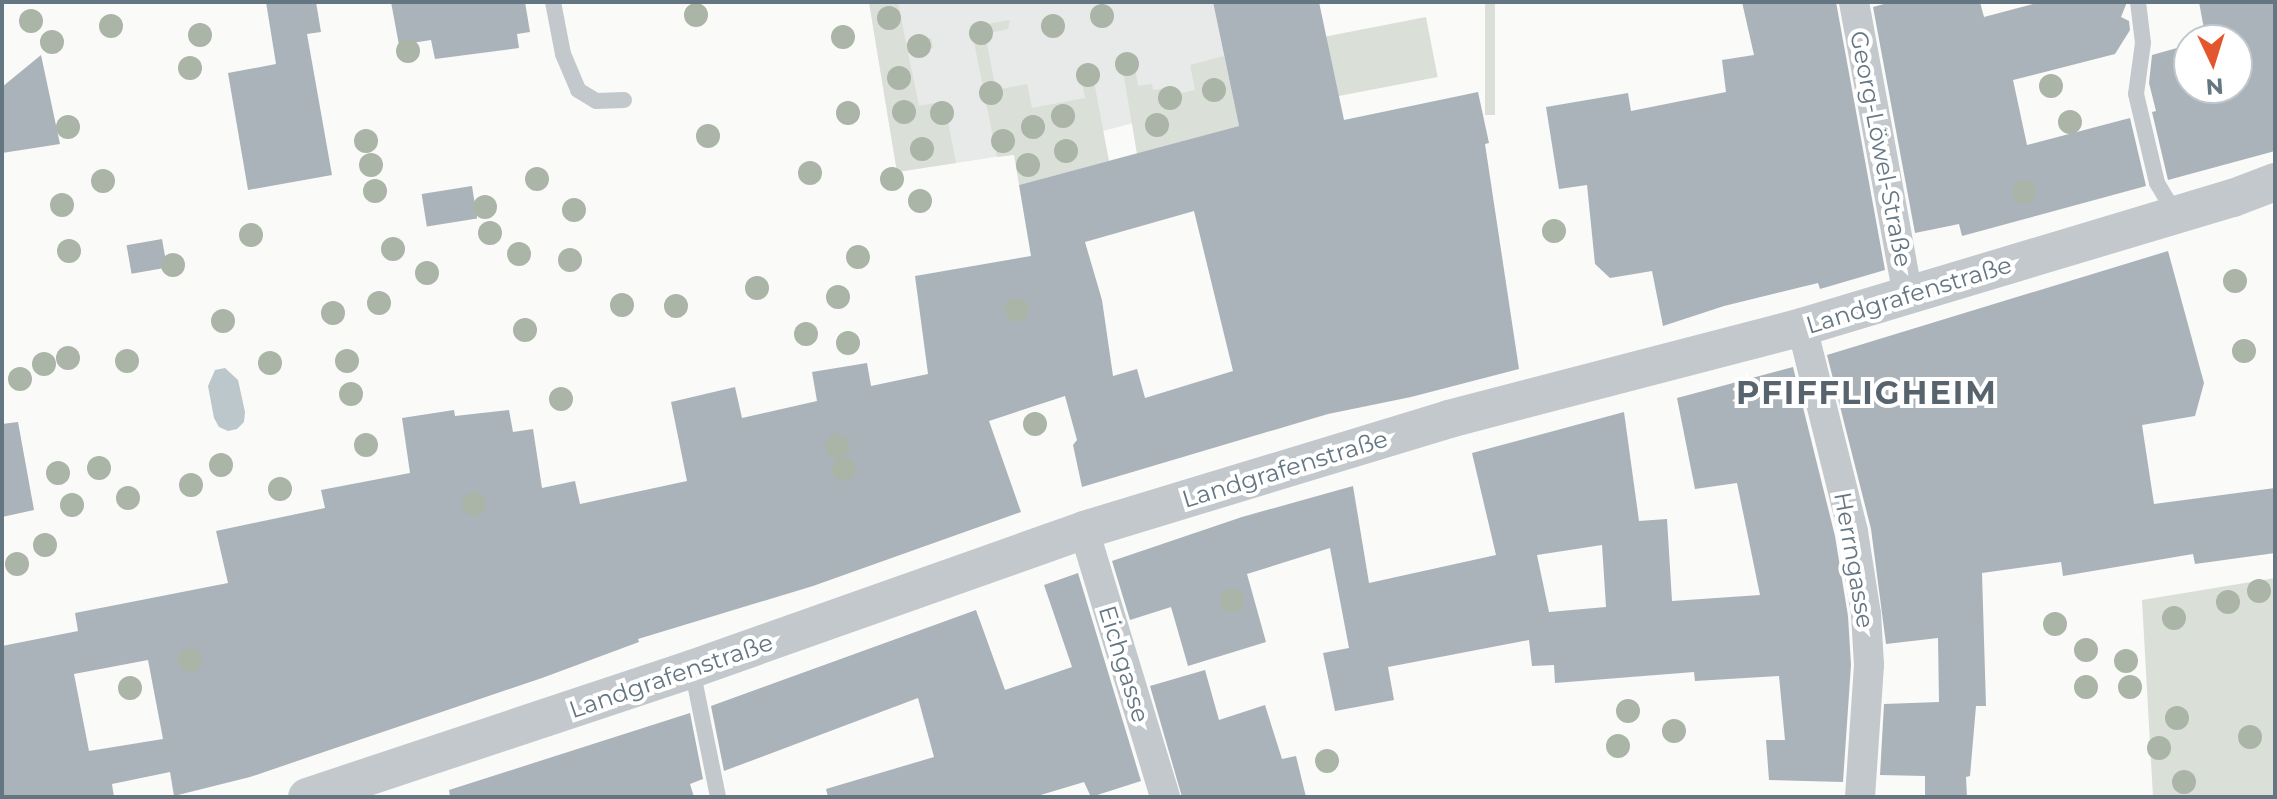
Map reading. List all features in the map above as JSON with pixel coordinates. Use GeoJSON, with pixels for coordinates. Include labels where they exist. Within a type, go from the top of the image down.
{"type":"FeatureCollection","features":[{"type":"Feature","properties":{"kind":"street","name":"Georg-Löwel-Straße"},"geometry":{"type":"LineString","coordinates":[[1854,2],[1908,295]]}},
{"type":"Feature","properties":{"kind":"street","name":"Landgrafenstraße"},"geometry":{"type":"LineString","coordinates":[[307,797],[692,669],[1084,530],[1449,419],[1802,327],[2176,215],[2275,182]]}},
{"type":"Feature","properties":{"kind":"street","name":"Herrngasse"},"geometry":{"type":"LineString","coordinates":[[1802,327],[1853,532],[1866,614],[1869,665],[1860,797]]}},
{"type":"Feature","properties":{"kind":"street","name":"Eichgasse"},"geometry":{"type":"LineString","coordinates":[[1084,530],[1165,797]]}},
{"type":"Feature","properties":{"kind":"lane"},"geometry":{"type":"LineString","coordinates":[[553,2],[563,54],[578,90],[596,101],[624,100]]}},
{"type":"Feature","properties":{"kind":"lane"},"geometry":{"type":"LineString","coordinates":[[2138,2],[2143,43],[2136,94],[2157,183],[2176,215]]}},
{"type":"Feature","properties":{"kind":"lane"},"geometry":{"type":"LineString","coordinates":[[692,669],[718,797]]}},
{"type":"Feature","properties":{"kind":"shaded area"},"geometry":{"type":"Polygon","coordinates":[[[869,2],[1213,2],[1233,97],[1015,154],[897,172],[869,2]]]}},
{"type":"Feature","properties":{"kind":"shaded area"},"geometry":{"type":"Polygon","coordinates":[[[869,2],[898,2],[906,43],[931,38],[933,48],[908,53],[919,106],[944,101],[956,163],[897,172],[869,2]]]}},
{"type":"Feature","properties":{"kind":"shaded area"},"geometry":{"type":"Polygon","coordinates":[[[1485,2],[1495,2],[1495,115],[1485,115],[1485,2]]]}},
{"type":"Feature","properties":{"kind":"shaded area"},"geometry":{"type":"Polygon","coordinates":[[[1426,17],[1438,77],[1338,96],[1326,36],[1426,17]]]}},
{"type":"Feature","properties":{"kind":"shaded area"},"geometry":{"type":"Polygon","coordinates":[[[1010,20],[1008,29],[985,34],[996,90],[1027,84],[1032,108],[1085,98],[1081,67],[1091,66],[1109,161],[1019,185],[1014,155],[997,157],[971,27],[1010,20]]]}},
{"type":"Feature","properties":{"kind":"shaded area"},"geometry":{"type":"Polygon","coordinates":[[[1224,56],[1239,126],[1137,154],[1121,59],[1131,57],[1138,86],[1152,84],[1153,90],[1167,88],[1168,93],[1182,93],[1195,90],[1190,65],[1224,56]]]}},
{"type":"Feature","properties":{"kind":"shaded area"},"geometry":{"type":"Polygon","coordinates":[[[225,368],[238,380],[245,412],[244,422],[237,429],[228,431],[219,427],[214,418],[208,386],[215,370],[225,368]]]}},
{"type":"Feature","properties":{"kind":"shaded area"},"geometry":{"type":"Polygon","coordinates":[[[2275,578],[2275,797],[2153,797],[2142,600],[2275,578]]]}},
{"type":"Feature","properties":{"kind":"building"},"geometry":{"type":"Polygon","coordinates":[[[266,2],[316,2],[321,32],[307,34],[332,175],[248,190],[228,73],[276,64],[266,2]]]}},
{"type":"Feature","properties":{"kind":"building"},"geometry":{"type":"Polygon","coordinates":[[[391,2],[525,2],[530,32],[517,34],[519,48],[435,59],[431,40],[399,45],[391,2]]]}},
{"type":"Feature","properties":{"kind":"building"},"geometry":{"type":"Polygon","coordinates":[[[1213,2],[1319,2],[1344,120],[1478,92],[1489,143],[1485,144],[1519,369],[1411,397],[1328,414],[1082,487],[1073,445],[1077,440],[1065,396],[989,421],[1021,512],[813,586],[638,639],[639,642],[542,678],[250,777],[174,796],[170,772],[112,784],[114,797],[2,797],[2,646],[78,631],[75,613],[228,583],[216,531],[325,508],[321,490],[410,473],[402,418],[454,410],[455,416],[509,410],[513,432],[533,429],[542,488],[575,481],[580,504],[687,481],[671,402],[735,387],[742,418],[817,401],[812,372],[867,363],[871,386],[928,374],[915,276],[1031,256],[1019,185],[1239,126],[1213,2]],[[1194,211],[1085,242],[1102,300],[1113,376],[1137,369],[1145,398],[1233,371],[1194,211]],[[148,660],[74,674],[89,751],[163,739],[148,660]]]}},
{"type":"Feature","properties":{"kind":"building"},"geometry":{"type":"Polygon","coordinates":[[[1742,2],[1836,2],[1885,270],[1820,289],[1818,283],[1724,306],[1663,326],[1652,271],[1610,278],[1595,264],[1587,185],[1559,189],[1546,107],[1628,93],[1631,111],[1726,92],[1722,60],[1754,55],[1742,2]]]}},
{"type":"Feature","properties":{"kind":"building"},"geometry":{"type":"Polygon","coordinates":[[[1891,2],[1980,2],[1984,17],[2041,2],[2127,2],[2121,17],[2129,21],[2130,30],[2115,54],[2013,80],[2027,145],[2130,118],[2146,186],[1962,236],[1959,224],[1915,233],[1873,7],[1891,2]]]}},
{"type":"Feature","properties":{"kind":"building"},"geometry":{"type":"Polygon","coordinates":[[[2199,2],[2275,2],[2275,151],[2168,180],[2152,112],[2156,111],[2149,83],[2152,55],[2173,49],[2173,104],[2253,104],[2253,24],[2203,24],[2199,2]]]}},
{"type":"Feature","properties":{"kind":"building"},"geometry":{"type":"Polygon","coordinates":[[[41,55],[60,144],[2,153],[2,87],[41,55]]]}},
{"type":"Feature","properties":{"kind":"building"},"geometry":{"type":"Polygon","coordinates":[[[472,186],[477,219],[427,227],[422,194],[472,186]]]}},
{"type":"Feature","properties":{"kind":"building"},"geometry":{"type":"Polygon","coordinates":[[[162,239],[167,268],[132,274],[127,245],[162,239]]]}},
{"type":"Feature","properties":{"kind":"building"},"geometry":{"type":"Polygon","coordinates":[[[2168,251],[2204,383],[2195,416],[2142,425],[2154,504],[2275,488],[2275,553],[2195,564],[2193,554],[2063,576],[2061,562],[1982,573],[1986,706],[1976,706],[1970,776],[1966,777],[1967,797],[1925,797],[1925,776],[1880,775],[1884,704],[1939,702],[1938,638],[1886,644],[1871,529],[1827,355],[2168,251]]]}},
{"type":"Feature","properties":{"kind":"building"},"geometry":{"type":"Polygon","coordinates":[[[1793,367],[1835,536],[1848,616],[1851,665],[1843,782],[1769,780],[1766,740],[1785,740],[1779,676],[1695,681],[1694,672],[1555,683],[1554,665],[1532,666],[1529,640],[1388,667],[1394,700],[1335,711],[1323,653],[1349,648],[1330,548],[1247,574],[1266,642],[1188,666],[1171,607],[1130,620],[1112,561],[1242,517],[1353,486],[1369,583],[1496,555],[1472,453],[1624,412],[1639,521],[1667,519],[1672,601],[1760,595],[1737,483],[1695,489],[1677,398],[1793,367]],[[1602,545],[1537,555],[1549,612],[1606,607],[1602,545]]]}},
{"type":"Feature","properties":{"kind":"building"},"geometry":{"type":"Polygon","coordinates":[[[18,422],[34,510],[2,517],[2,424],[18,422]]]}},
{"type":"Feature","properties":{"kind":"building"},"geometry":{"type":"Polygon","coordinates":[[[1078,573],[1141,781],[1091,797],[1084,782],[1034,797],[828,797],[826,789],[934,757],[918,698],[724,771],[711,706],[976,610],[1005,690],[1072,667],[1044,585],[1078,573]]]}},
{"type":"Feature","properties":{"kind":"building"},"geometry":{"type":"Polygon","coordinates":[[[1205,670],[1219,720],[1265,705],[1282,759],[1296,756],[1306,797],[1182,797],[1150,686],[1205,670]]]}},
{"type":"Feature","properties":{"kind":"building"},"geometry":{"type":"Polygon","coordinates":[[[690,713],[703,779],[690,784],[694,797],[450,797],[449,790],[690,713]]]}},
{"type":"Feature","properties":{"kind":"district","name":"PFIFFLIGHEIM"},"geometry":{"type":"Point","coordinates":[1867,393]}}]}
